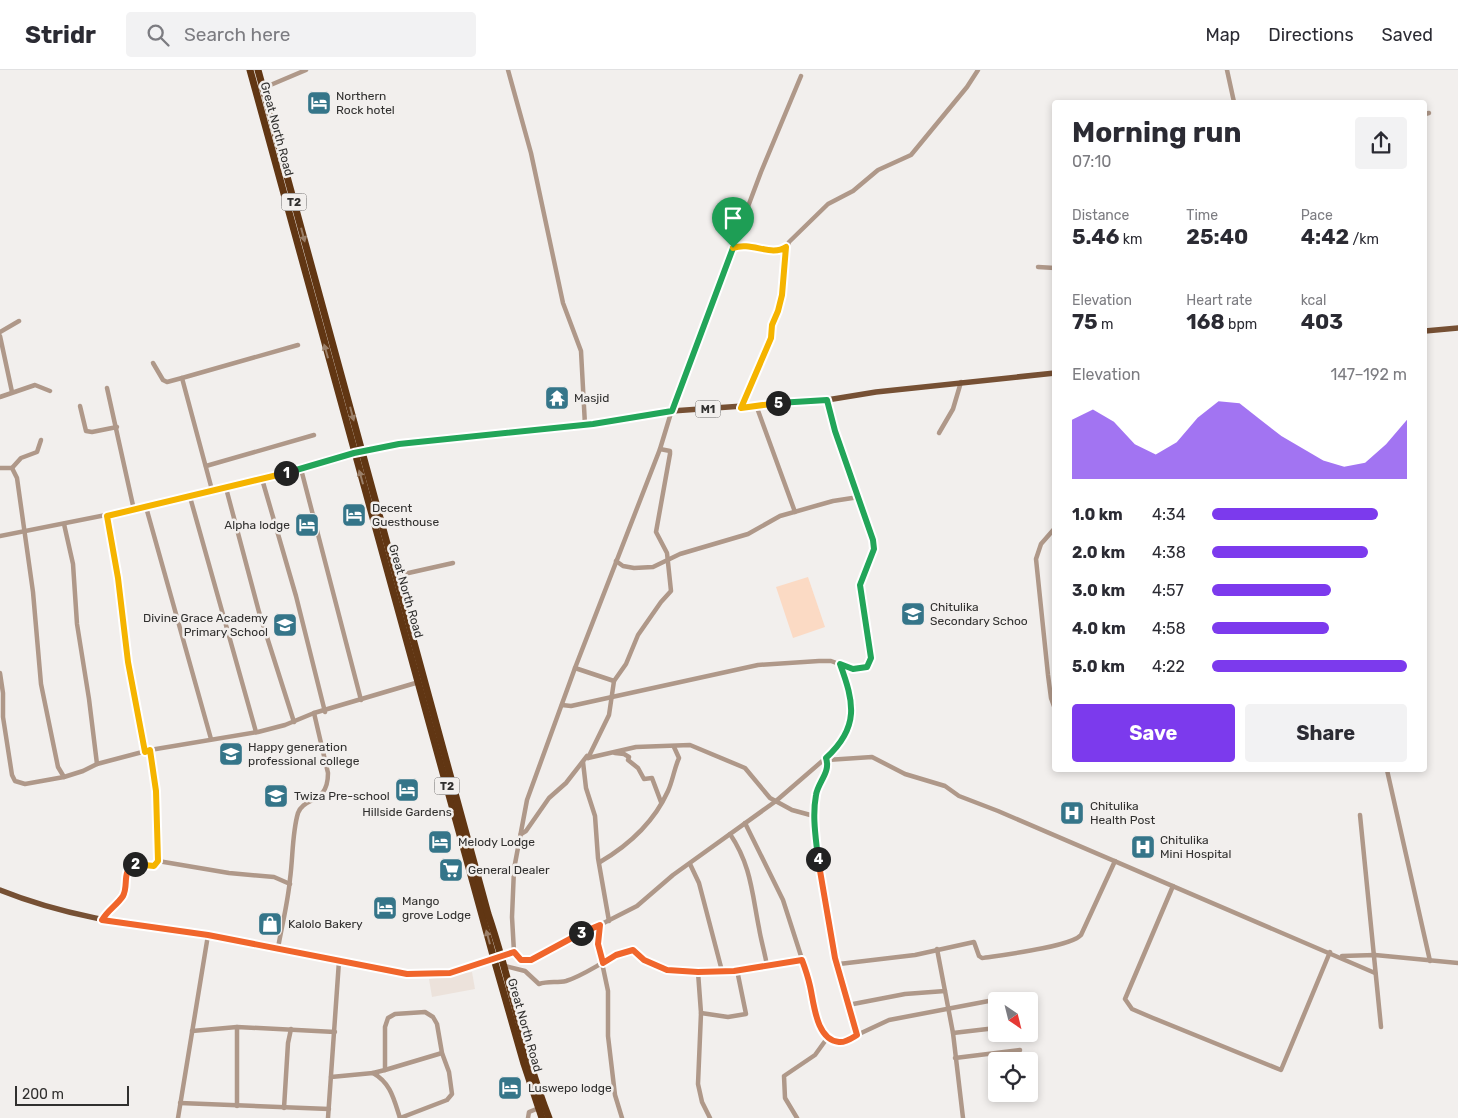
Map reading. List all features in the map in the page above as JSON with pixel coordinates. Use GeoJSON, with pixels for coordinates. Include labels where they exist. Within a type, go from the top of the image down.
{"type":"FeatureCollection","features":[{"type":"Feature","properties":{"kind":"highway","name":"Great North Road"},"geometry":{"type":"LineString","coordinates":[[250,70],[395,576],[488,914],[505,966],[530,1063],[549,1118]]}},
{"type":"Feature","properties":{"kind":"highway","name":"Great North Road"},"geometry":{"type":"LineString","coordinates":[[258,70],[494,959],[524,1064],[542,1118]]}},
{"type":"Feature","properties":{"kind":"main road"},"geometry":{"type":"LineString","coordinates":[[1427,331],[1458,328]]}},
{"type":"Feature","properties":{"kind":"main road","name":"M1"},"geometry":{"type":"LineString","coordinates":[[358,452],[399,444],[585,425],[672,411],[741,408],[756,405],[827,400],[961,382],[1052,373]]}},
{"type":"Feature","properties":{"kind":"main road"},"geometry":{"type":"LineString","coordinates":[[0,890],[60,911],[102,920],[208,935],[407,974],[432,974],[464,970],[502,956]]}},
{"type":"Feature","properties":{"kind":"street"},"geometry":{"type":"LineString","coordinates":[[255,91],[306,70]]}},
{"type":"Feature","properties":{"kind":"street"},"geometry":{"type":"LineString","coordinates":[[508,70],[531,153],[563,302],[581,351],[585,425]]}},
{"type":"Feature","properties":{"kind":"street"},"geometry":{"type":"LineString","coordinates":[[733,248],[746,245],[774,251],[786,247],[798,232],[828,204],[853,191],[878,170],[897,163],[910,155],[967,88],[978,70]]}},
{"type":"Feature","properties":{"kind":"street"},"geometry":{"type":"LineString","coordinates":[[1227,70],[1234,100]]}},
{"type":"Feature","properties":{"kind":"street"},"geometry":{"type":"LineString","coordinates":[[801,76],[761,172],[672,411],[660,449],[575,668],[527,800],[514,869],[512,917],[514,952],[521,960],[531,960],[637,906],[690,864],[776,801],[827,759],[840,743],[852,713],[851,694],[840,664]]}},
{"type":"Feature","properties":{"kind":"street"},"geometry":{"type":"LineString","coordinates":[[741,408],[771,338],[772,325],[782,295],[786,247]]}},
{"type":"Feature","properties":{"kind":"street"},"geometry":{"type":"LineString","coordinates":[[1038,267],[1052,268]]}},
{"type":"Feature","properties":{"kind":"street"},"geometry":{"type":"LineString","coordinates":[[0,332],[19,321]]}},
{"type":"Feature","properties":{"kind":"street"},"geometry":{"type":"LineString","coordinates":[[0,336],[11,380],[12,392]]}},
{"type":"Feature","properties":{"kind":"street"},"geometry":{"type":"LineString","coordinates":[[153,362],[163,380],[167,382],[298,345]]}},
{"type":"Feature","properties":{"kind":"street"},"geometry":{"type":"LineString","coordinates":[[182,378],[212,490]]}},
{"type":"Feature","properties":{"kind":"street"},"geometry":{"type":"LineString","coordinates":[[939,433],[953,409],[961,382]]}},
{"type":"Feature","properties":{"kind":"street"},"geometry":{"type":"LineString","coordinates":[[0,397],[34,385],[50,391]]}},
{"type":"Feature","properties":{"kind":"street"},"geometry":{"type":"LineString","coordinates":[[106,388],[117,427],[134,510]]}},
{"type":"Feature","properties":{"kind":"street"},"geometry":{"type":"LineString","coordinates":[[562,705],[571,706],[758,666],[796,661],[831,661],[861,670],[867,667],[871,658],[860,585],[874,549],[873,540],[835,431],[827,400]]}},
{"type":"Feature","properties":{"kind":"street"},"geometry":{"type":"LineString","coordinates":[[756,405],[795,512]]}},
{"type":"Feature","properties":{"kind":"street"},"geometry":{"type":"LineString","coordinates":[[80,406],[86,431],[92,432],[117,427]]}},
{"type":"Feature","properties":{"kind":"street"},"geometry":{"type":"LineString","coordinates":[[206,466],[314,436]]}},
{"type":"Feature","properties":{"kind":"street"},"geometry":{"type":"LineString","coordinates":[[0,468],[12,468],[21,458],[37,452],[40,440]]}},
{"type":"Feature","properties":{"kind":"street"},"geometry":{"type":"LineString","coordinates":[[588,758],[608,718],[614,681],[626,664],[638,634],[660,602],[671,591],[665,549],[656,532],[670,451],[660,449]]}},
{"type":"Feature","properties":{"kind":"street"},"geometry":{"type":"LineString","coordinates":[[0,536],[25,533],[190,497],[301,469],[358,452]]}},
{"type":"Feature","properties":{"kind":"street"},"geometry":{"type":"LineString","coordinates":[[12,468],[17,478],[33,592],[41,684],[58,767],[64,776]]}},
{"type":"Feature","properties":{"kind":"street"},"geometry":{"type":"LineString","coordinates":[[301,469],[361,700]]}},
{"type":"Feature","properties":{"kind":"street"},"geometry":{"type":"LineString","coordinates":[[262,479],[296,596],[325,712]]}},
{"type":"Feature","properties":{"kind":"street"},"geometry":{"type":"LineString","coordinates":[[226,488],[259,612],[294,722]]}},
{"type":"Feature","properties":{"kind":"street"},"geometry":{"type":"LineString","coordinates":[[190,497],[256,732]]}},
{"type":"Feature","properties":{"kind":"street"},"geometry":{"type":"LineString","coordinates":[[616,561],[622,566],[645,568],[658,565],[667,559],[742,536],[780,516],[834,501],[859,497]]}},
{"type":"Feature","properties":{"kind":"street"},"geometry":{"type":"LineString","coordinates":[[146,507],[198,699],[211,739]]}},
{"type":"Feature","properties":{"kind":"street"},"geometry":{"type":"LineString","coordinates":[[102,920],[107,911],[123,896],[126,876],[130,868],[136,864],[154,866],[158,861],[156,791],[128,662],[118,578],[107,516]]}},
{"type":"Feature","properties":{"kind":"street"},"geometry":{"type":"LineString","coordinates":[[64,524],[72,564],[76,624],[90,699],[97,764]]}},
{"type":"Feature","properties":{"kind":"street"},"geometry":{"type":"LineString","coordinates":[[1052,531],[1041,544],[1036,559],[1052,702]]}},
{"type":"Feature","properties":{"kind":"street"},"geometry":{"type":"LineString","coordinates":[[395,576],[453,563]]}},
{"type":"Feature","properties":{"kind":"street"},"geometry":{"type":"LineString","coordinates":[[575,668],[614,681]]}},
{"type":"Feature","properties":{"kind":"street"},"geometry":{"type":"LineString","coordinates":[[0,673],[3,693],[3,717],[12,775],[15,781],[25,784],[83,772],[97,764],[148,751],[256,732],[294,722],[314,713],[325,712],[419,681]]}},
{"type":"Feature","properties":{"kind":"street"},"geometry":{"type":"LineString","coordinates":[[278,948],[290,884],[297,815],[305,805],[319,798],[328,781],[328,773],[314,713]]}},
{"type":"Feature","properties":{"kind":"street"},"geometry":{"type":"LineString","coordinates":[[521,834],[532,824],[549,798],[566,782],[587,756],[588,758],[636,747],[690,745],[745,768],[766,796],[792,810],[814,816]]}},
{"type":"Feature","properties":{"kind":"street"},"geometry":{"type":"LineString","coordinates":[[600,862],[626,846],[638,834],[668,792],[679,758],[674,747]]}},
{"type":"Feature","properties":{"kind":"street"},"geometry":{"type":"LineString","coordinates":[[611,752],[624,754],[644,779],[652,778],[661,802]]}},
{"type":"Feature","properties":{"kind":"street"},"geometry":{"type":"LineString","coordinates":[[827,759],[872,757],[905,774],[945,786],[958,796],[998,810],[1172,886],[1340,956],[1375,973]]}},
{"type":"Feature","properties":{"kind":"street"},"geometry":{"type":"LineString","coordinates":[[827,759],[827,770],[816,791],[814,816],[821,887],[835,958],[838,962],[857,1035]]}},
{"type":"Feature","properties":{"kind":"street"},"geometry":{"type":"LineString","coordinates":[[583,762],[586,788],[595,816],[609,921]]}},
{"type":"Feature","properties":{"kind":"street"},"geometry":{"type":"LineString","coordinates":[[1387,772],[1430,961]]}},
{"type":"Feature","properties":{"kind":"street"},"geometry":{"type":"LineString","coordinates":[[1360,815],[1381,1027]]}},
{"type":"Feature","properties":{"kind":"street"},"geometry":{"type":"LineString","coordinates":[[745,824],[783,900],[802,960],[815,1012],[824,1033],[828,1037],[840,1042],[889,1020],[988,1001]]}},
{"type":"Feature","properties":{"kind":"street"},"geometry":{"type":"LineString","coordinates":[[730,834],[738,846],[753,885],[757,922],[767,966]]}},
{"type":"Feature","properties":{"kind":"street"},"geometry":{"type":"LineString","coordinates":[[158,861],[229,873],[274,877],[290,884]]}},
{"type":"Feature","properties":{"kind":"street"},"geometry":{"type":"LineString","coordinates":[[838,962],[839,964],[869,962],[915,956],[937,949],[938,951],[974,942],[979,956],[982,958],[1057,945],[1078,938],[1115,861]]}},
{"type":"Feature","properties":{"kind":"street"},"geometry":{"type":"LineString","coordinates":[[690,864],[698,883],[722,971]]}},
{"type":"Feature","properties":{"kind":"street"},"geometry":{"type":"LineString","coordinates":[[1172,886],[1125,999],[1132,1009],[1281,1070],[1330,952]]}},
{"type":"Feature","properties":{"kind":"street"},"geometry":{"type":"LineString","coordinates":[[600,925],[598,944],[608,991],[608,1036],[615,1095],[622,1118]]}},
{"type":"Feature","properties":{"kind":"street"},"geometry":{"type":"LineString","coordinates":[[178,1118],[208,935]]}},
{"type":"Feature","properties":{"kind":"street"},"geometry":{"type":"LineString","coordinates":[[937,949],[953,1033],[954,1058],[959,1073],[963,1118]]}},
{"type":"Feature","properties":{"kind":"street"},"geometry":{"type":"LineString","coordinates":[[505,966],[525,971],[539,984],[547,981],[567,980],[616,955],[633,950],[644,960],[667,970],[698,972],[737,970],[802,960]]}},
{"type":"Feature","properties":{"kind":"street"},"geometry":{"type":"LineString","coordinates":[[502,956],[514,952]]}},
{"type":"Feature","properties":{"kind":"street"},"geometry":{"type":"LineString","coordinates":[[1340,956],[1375,955],[1458,963]]}},
{"type":"Feature","properties":{"kind":"street"},"geometry":{"type":"LineString","coordinates":[[328,1118],[339,960]]}},
{"type":"Feature","properties":{"kind":"street"},"geometry":{"type":"LineString","coordinates":[[701,1013],[728,1017],[746,1014],[737,970]]}},
{"type":"Feature","properties":{"kind":"street"},"geometry":{"type":"LineString","coordinates":[[698,972],[701,1013],[698,1084],[702,1102],[710,1118]]}},
{"type":"Feature","properties":{"kind":"street"},"geometry":{"type":"LineString","coordinates":[[848,1005],[905,994],[945,991]]}},
{"type":"Feature","properties":{"kind":"street"},"geometry":{"type":"LineString","coordinates":[[373,1074],[388,1085],[400,1118],[447,1100],[452,1094],[450,1072],[442,1053],[437,1024],[430,1014],[425,1012],[395,1014],[385,1022],[384,1070]]}},
{"type":"Feature","properties":{"kind":"street"},"geometry":{"type":"LineString","coordinates":[[192,1030],[237,1028],[335,1032]]}},
{"type":"Feature","properties":{"kind":"street"},"geometry":{"type":"LineString","coordinates":[[237,1028],[237,1106]]}},
{"type":"Feature","properties":{"kind":"street"},"geometry":{"type":"LineString","coordinates":[[284,1108],[288,1043],[291,1029]]}},
{"type":"Feature","properties":{"kind":"street"},"geometry":{"type":"LineString","coordinates":[[953,1033],[988,1029]]}},
{"type":"Feature","properties":{"kind":"street"},"geometry":{"type":"LineString","coordinates":[[797,1118],[786,1098],[784,1076],[815,1055],[828,1037]]}},
{"type":"Feature","properties":{"kind":"street"},"geometry":{"type":"LineString","coordinates":[[954,1058],[1020,1050]]}},
{"type":"Feature","properties":{"kind":"street"},"geometry":{"type":"LineString","coordinates":[[331,1077],[373,1074],[442,1053]]}},
{"type":"Feature","properties":{"kind":"street"},"geometry":{"type":"LineString","coordinates":[[180,1103],[329,1109]]}},
{"type":"Feature","properties":{"kind":"street"},"geometry":{"type":"LineString","coordinates":[[529,1112],[539,1108]]}},
{"type":"Feature","properties":{"kind":"street"},"geometry":{"type":"LineString","coordinates":[[528,1118],[529,1112]]}},
{"type":"Feature","properties":{"kind":"street"},"geometry":{"type":"LineString","coordinates":[[529,1112],[532,1118]]}},
{"type":"Feature","properties":{"kind":"shaded area"},"geometry":{"type":"Polygon","coordinates":[[[808,577],[825,627],[793,638],[776,587],[808,577]]]}},
{"type":"Feature","properties":{"kind":"shaded area"},"geometry":{"type":"Polygon","coordinates":[[[472,972],[475,989],[432,997],[429,979],[472,972]]]}},
{"type":"Feature","properties":{"kind":"place","name":"Northern Rock hotel"},"geometry":{"type":"Point","coordinates":[319,103]}},
{"type":"Feature","properties":{"kind":"place","name":"Masjid"},"geometry":{"type":"Point","coordinates":[557,398]}},
{"type":"Feature","properties":{"kind":"place","name":"Decent Guesthouse"},"geometry":{"type":"Point","coordinates":[354,515]}},
{"type":"Feature","properties":{"kind":"place","name":"Alpha lodge"},"geometry":{"type":"Point","coordinates":[307,525]}},
{"type":"Feature","properties":{"kind":"place","name":"Chitulika Secondary Schoo"},"geometry":{"type":"Point","coordinates":[913,614]}},
{"type":"Feature","properties":{"kind":"place","name":"Divine Grace Academy Primary School"},"geometry":{"type":"Point","coordinates":[285,625]}},
{"type":"Feature","properties":{"kind":"place","name":"Happy generation professional college"},"geometry":{"type":"Point","coordinates":[231,754]}},
{"type":"Feature","properties":{"kind":"place","name":"Hillside Gardens"},"geometry":{"type":"Point","coordinates":[407,790]}},
{"type":"Feature","properties":{"kind":"place","name":"Twiza Pre-school"},"geometry":{"type":"Point","coordinates":[276,796]}},
{"type":"Feature","properties":{"kind":"place","name":"Chitulika Health Post"},"geometry":{"type":"Point","coordinates":[1072,813]}},
{"type":"Feature","properties":{"kind":"place","name":"Melody Lodge"},"geometry":{"type":"Point","coordinates":[440,842]}},
{"type":"Feature","properties":{"kind":"place","name":"Chitulika Mini Hospital"},"geometry":{"type":"Point","coordinates":[1143,847]}},
{"type":"Feature","properties":{"kind":"place","name":"General Dealer"},"geometry":{"type":"Point","coordinates":[451,870]}},
{"type":"Feature","properties":{"kind":"place","name":"Mango grove Lodge"},"geometry":{"type":"Point","coordinates":[385,908]}},
{"type":"Feature","properties":{"kind":"place","name":"Kalolo Bakery"},"geometry":{"type":"Point","coordinates":[270,924]}},
{"type":"Feature","properties":{"kind":"place","name":"Luswepo lodge"},"geometry":{"type":"Point","coordinates":[510,1088]}},
{"type":"Feature","properties":{"kind":"route"},"geometry":{"type":"LineString","coordinates":[[746,245],[780,251],[786,247],[782,295],[772,325],[772,335],[755,380],[741,408],[756,405],[827,400],[835,431],[873,540],[874,549],[860,585],[860,596],[871,647],[870,663],[861,670],[840,664],[851,694],[852,713],[840,743],[826,758],[827,770],[815,796],[814,822],[821,887],[835,958],[838,962],[843,988],[857,1035],[844,1042],[840,1042],[833,1041],[824,1033],[813,1007],[810,984],[802,960],[776,966],[762,966],[734,971],[698,972],[693,970],[667,970],[658,964],[644,960],[633,950],[616,955],[603,963],[598,944],[600,925],[531,960],[521,960],[514,952],[486,963],[450,973],[407,974],[208,935],[102,920],[107,911],[123,896],[126,876],[130,868],[136,864],[154,866],[158,861],[156,791],[150,750],[145,752],[143,732],[132,686],[113,544],[107,516],[321,464],[362,451],[399,444],[593,424],[672,411],[733,248],[746,245]]}}]}
